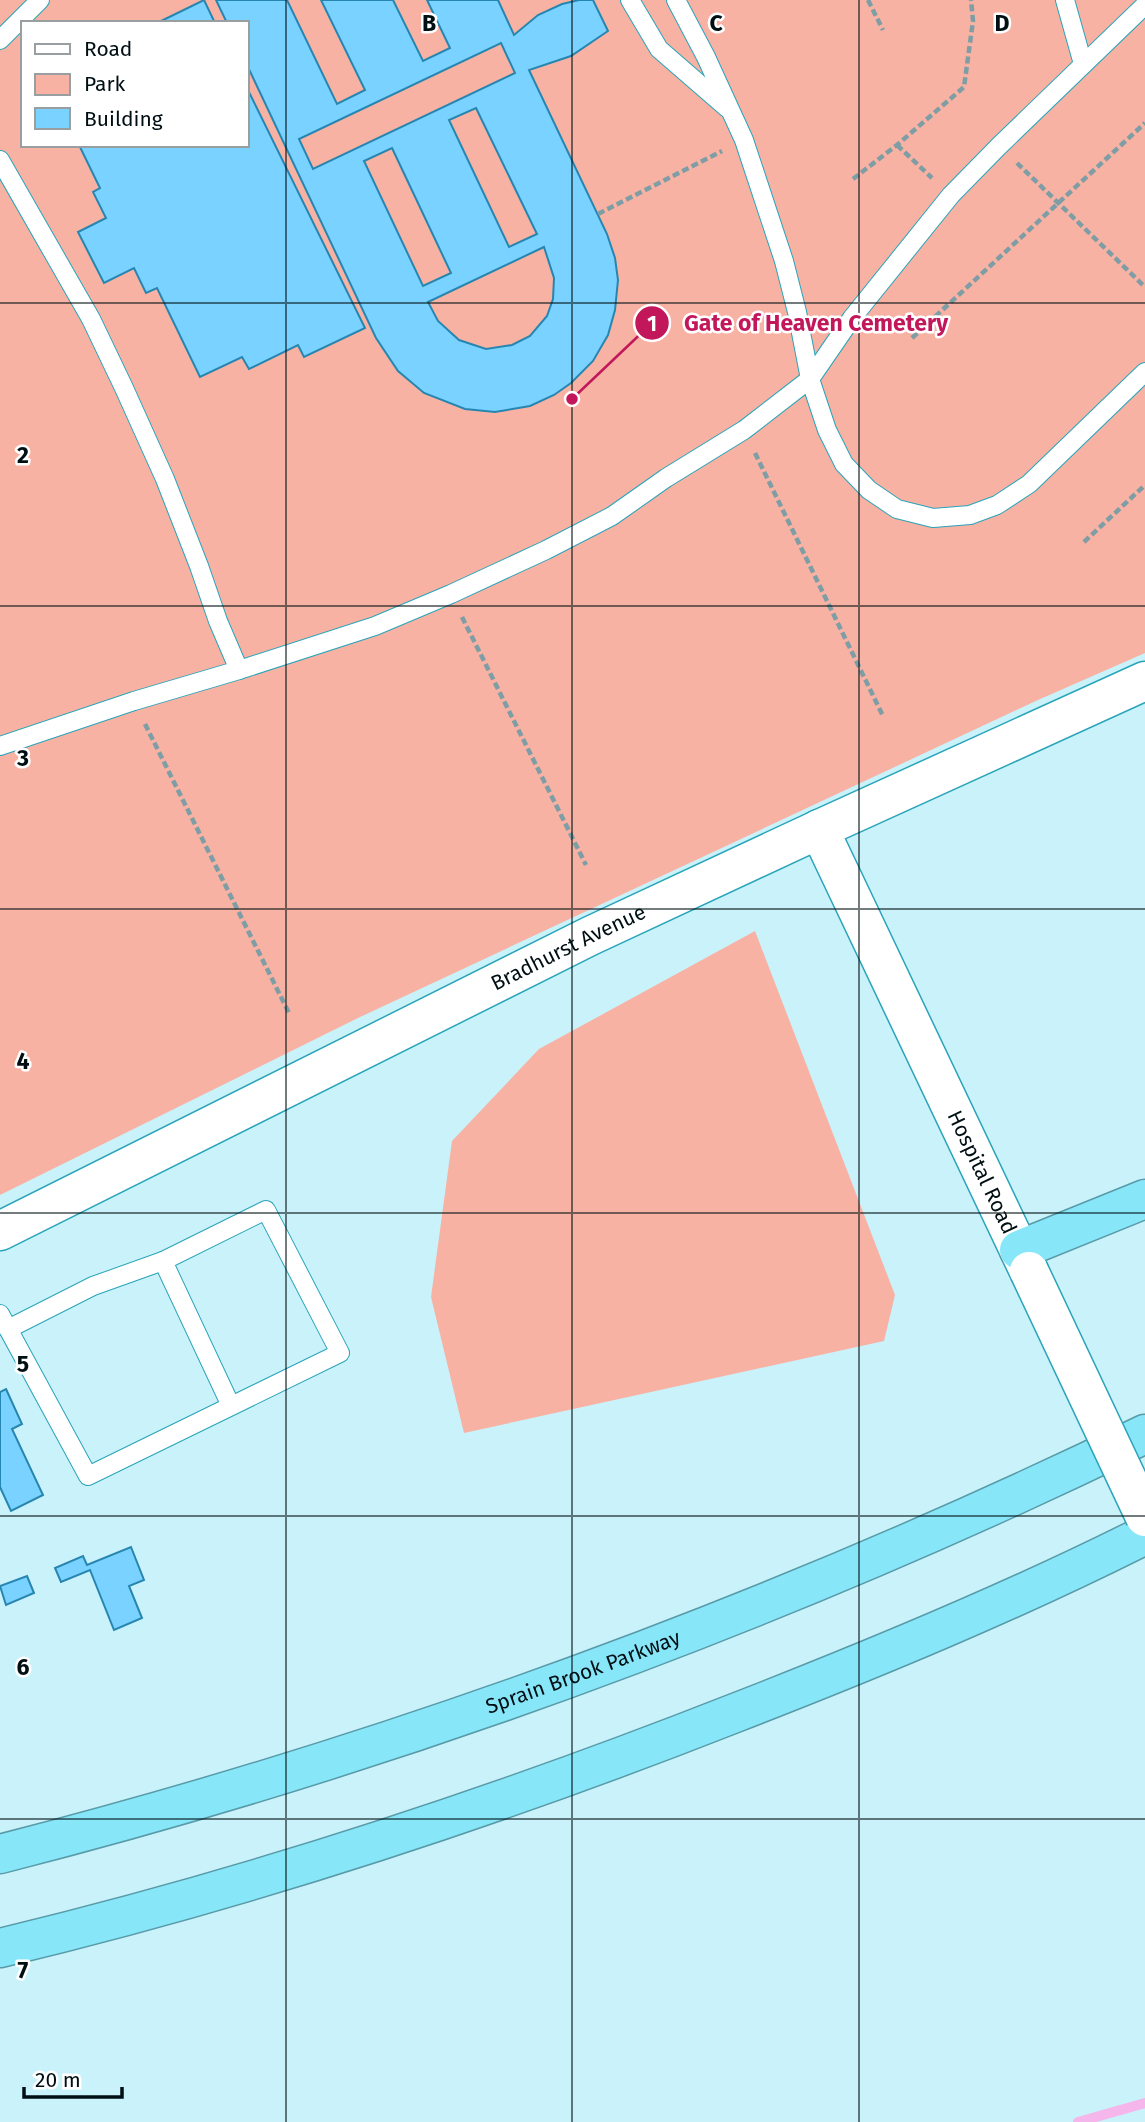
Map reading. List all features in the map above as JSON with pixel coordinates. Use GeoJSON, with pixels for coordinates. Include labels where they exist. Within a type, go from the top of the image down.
{"type":"FeatureCollection","features":[{"type":"Feature","properties":{"kind":"highway"},"geometry":{"type":"LineString","coordinates":[[1024,1260],[1145,1199]]}},
{"type":"Feature","properties":{"kind":"highway","name":"Sprain Brook Parkway"},"geometry":{"type":"LineString","coordinates":[[0,1854],[187,1804],[312,1766],[604,1666],[858,1565],[1045,1482],[1145,1434]]}},
{"type":"Feature","properties":{"kind":"highway"},"geometry":{"type":"LineString","coordinates":[[0,1948],[238,1884],[562,1778],[897,1648],[1001,1603],[1145,1535]]}},
{"type":"Feature","properties":{"kind":"main road","name":"Bradhurst Avenue"},"geometry":{"type":"LineString","coordinates":[[0,1231],[590,936],[1145,681]]}},
{"type":"Feature","properties":{"kind":"main road","name":"Hospital Road"},"geometry":{"type":"LineString","coordinates":[[819,829],[1145,1517]]}},
{"type":"Feature","properties":{"kind":"lane"},"geometry":{"type":"LineString","coordinates":[[0,40],[40,0]]}},
{"type":"Feature","properties":{"kind":"lane"},"geometry":{"type":"LineString","coordinates":[[630,0],[659,49],[731,112]]}},
{"type":"Feature","properties":{"kind":"lane"},"geometry":{"type":"LineString","coordinates":[[676,0],[744,140],[783,261],[797,312],[810,379],[827,430],[844,464],[869,490],[897,509],[933,518],[970,515],[997,505],[1028,484],[1145,372]]}},
{"type":"Feature","properties":{"kind":"lane"},"geometry":{"type":"LineString","coordinates":[[1065,0],[1083,64]]}},
{"type":"Feature","properties":{"kind":"lane"},"geometry":{"type":"LineString","coordinates":[[0,746],[375,626],[546,550],[612,516],[744,430],[810,379],[852,318],[951,195],[1145,5]]}},
{"type":"Feature","properties":{"kind":"lane"},"geometry":{"type":"LineString","coordinates":[[0,160],[91,319],[124,388],[165,480],[239,670]]}},
{"type":"Feature","properties":{"kind":"lane"},"geometry":{"type":"LineString","coordinates":[[266,1210],[340,1353],[88,1476],[4,1321],[163,1261],[266,1210]]}},
{"type":"Feature","properties":{"kind":"lane"},"geometry":{"type":"LineString","coordinates":[[163,1261],[231,1406]]}},
{"type":"Feature","properties":{"kind":"path"},"geometry":{"type":"LineString","coordinates":[[868,0],[883,30]]}},
{"type":"Feature","properties":{"kind":"path"},"geometry":{"type":"LineString","coordinates":[[853,179],[964,87],[973,21],[971,0]]}},
{"type":"Feature","properties":{"kind":"path"},"geometry":{"type":"LineString","coordinates":[[912,338],[1145,123]]}},
{"type":"Feature","properties":{"kind":"path"},"geometry":{"type":"LineString","coordinates":[[598,214],[744,140]]}},
{"type":"Feature","properties":{"kind":"path"},"geometry":{"type":"LineString","coordinates":[[897,145],[951,195]]}},
{"type":"Feature","properties":{"kind":"path"},"geometry":{"type":"LineString","coordinates":[[999,146],[1145,286]]}},
{"type":"Feature","properties":{"kind":"path"},"geometry":{"type":"LineString","coordinates":[[744,430],[883,716]]}},
{"type":"Feature","properties":{"kind":"path"},"geometry":{"type":"LineString","coordinates":[[1084,542],[1145,485]]}},
{"type":"Feature","properties":{"kind":"path"},"geometry":{"type":"LineString","coordinates":[[450,594],[586,865]]}},
{"type":"Feature","properties":{"kind":"path"},"geometry":{"type":"LineString","coordinates":[[134,701],[289,1013]]}},
{"type":"Feature","properties":{"kind":"green space"},"geometry":{"type":"Polygon","coordinates":[[[0,0],[1145,0],[1145,653],[1038,700],[358,1018],[0,1195],[0,0]]]}},
{"type":"Feature","properties":{"kind":"green space"},"geometry":{"type":"Polygon","coordinates":[[[755,931],[895,1295],[884,1341],[464,1433],[431,1297],[452,1141],[539,1049],[755,931]]]}},
{"type":"Feature","properties":{"kind":"building"},"geometry":{"type":"Polygon","coordinates":[[[204,0],[214,21],[161,21],[204,0]]]}},
{"type":"Feature","properties":{"kind":"building"},"geometry":{"type":"Polygon","coordinates":[[[216,0],[287,0],[337,104],[365,90],[321,0],[393,0],[423,61],[450,48],[427,0],[498,0],[514,35],[538,15],[562,4],[593,0],[608,31],[571,56],[529,70],[607,234],[615,258],[618,280],[615,310],[608,335],[593,361],[571,383],[554,395],[530,406],[495,412],[465,409],[424,393],[398,371],[376,338],[248,67],[248,21],[226,21],[216,0]],[[501,43],[299,139],[313,169],[515,73],[501,43]],[[476,108],[449,120],[509,247],[537,234],[476,108]],[[392,148],[364,161],[423,286],[451,273],[392,148]],[[544,247],[428,302],[438,321],[459,340],[486,349],[512,345],[530,336],[547,316],[553,299],[554,278],[544,247]]]}},
{"type":"Feature","properties":{"kind":"building"},"geometry":{"type":"Polygon","coordinates":[[[248,90],[365,328],[304,357],[298,345],[249,369],[242,357],[200,377],[157,288],[146,293],[134,268],[104,283],[78,232],[106,218],[93,192],[100,188],[80,147],[248,147],[248,90]]]}},
{"type":"Feature","properties":{"kind":"building"},"geometry":{"type":"Polygon","coordinates":[[[6,1389],[22,1424],[12,1429],[43,1495],[11,1511],[0,1487],[0,1392],[6,1389]]]}},
{"type":"Feature","properties":{"kind":"building"},"geometry":{"type":"Polygon","coordinates":[[[131,1547],[144,1580],[129,1586],[142,1618],[114,1630],[90,1570],[61,1582],[55,1568],[83,1556],[87,1565],[131,1547]]]}},
{"type":"Feature","properties":{"kind":"building"},"geometry":{"type":"Polygon","coordinates":[[[27,1576],[34,1593],[6,1605],[0,1586],[27,1576]]]}},
{"type":"Feature","properties":{"kind":"waterway"},"geometry":{"type":"LineString","coordinates":[[1078,2122],[1145,2103]]}},
{"type":"Feature","properties":{"kind":"place","name":"Gate of Heaven Cemetery"},"geometry":{"type":"Point","coordinates":[572,399]}}]}
